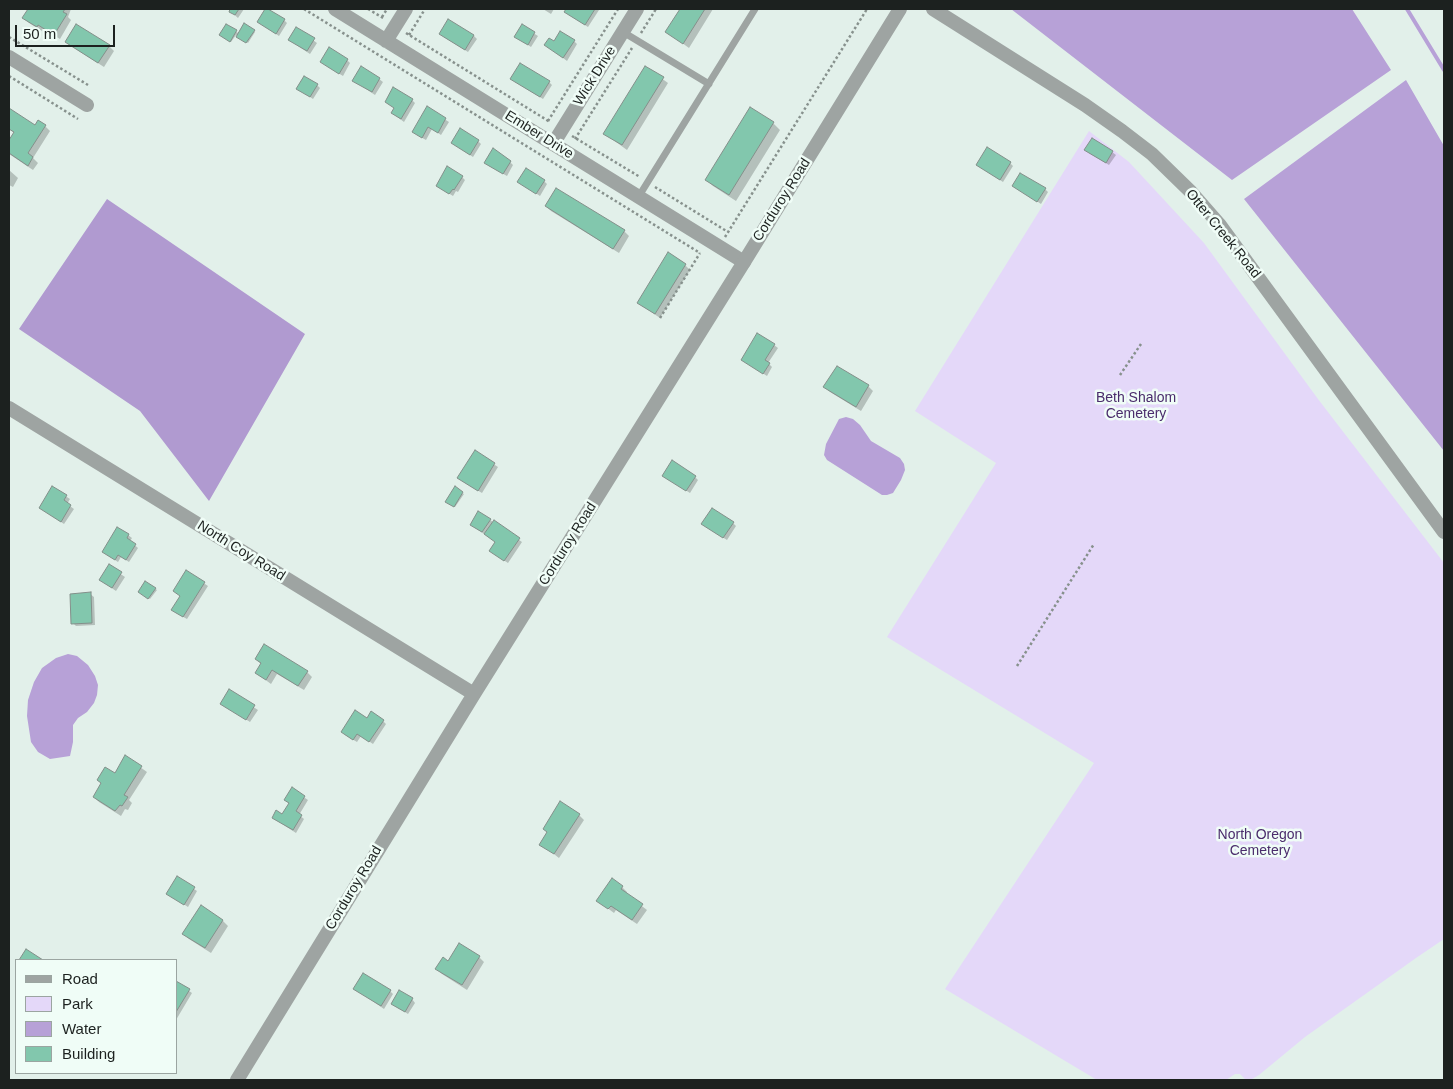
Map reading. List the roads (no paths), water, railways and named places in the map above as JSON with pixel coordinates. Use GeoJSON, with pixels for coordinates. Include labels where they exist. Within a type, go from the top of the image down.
{"type":"FeatureCollection","features":[{"type":"Feature","properties":{"kind":"street","name":"Ember Drive"},"geometry":{"type":"LineString","coordinates":[[334,9],[744,262]]}},
{"type":"Feature","properties":{"kind":"street"},"geometry":{"type":"LineString","coordinates":[[386,41],[406,9]]}},
{"type":"Feature","properties":{"kind":"street","name":"Wick Drive"},"geometry":{"type":"LineString","coordinates":[[553,144],[637,9]]}},
{"type":"Feature","properties":{"kind":"street","name":"Corduroy Road"},"geometry":{"type":"LineString","coordinates":[[237,1080],[474,694],[900,9]]}},
{"type":"Feature","properties":{"kind":"street","name":"Otter Creek Road"},"geometry":{"type":"LineString","coordinates":[[933,9],[1085,105],[1122,131],[1152,154],[1191,192],[1219,224],[1444,532]]}},
{"type":"Feature","properties":{"kind":"street"},"geometry":{"type":"LineString","coordinates":[[9,56],[87,105]]}},
{"type":"Feature","properties":{"kind":"street","name":"North Coy Road"},"geometry":{"type":"LineString","coordinates":[[9,408],[474,694]]}},
{"type":"Feature","properties":{"kind":"lane"},"geometry":{"type":"LineString","coordinates":[[639,196],[755,9]]}},
{"type":"Feature","properties":{"kind":"lane"},"geometry":{"type":"LineString","coordinates":[[623,32],[708,84]]}},
{"type":"Feature","properties":{"kind":"water"},"geometry":{"type":"Polygon","coordinates":[[[1011,9],[1352,9],[1391,70],[1232,180],[1011,9]]]}},
{"type":"Feature","properties":{"kind":"water"},"geometry":{"type":"Polygon","coordinates":[[[1406,80],[1444,146],[1444,451],[1244,199],[1406,80]]]}},
{"type":"Feature","properties":{"kind":"water"},"geometry":{"type":"Polygon","coordinates":[[[846,417],[853,419],[860,425],[871,441],[900,458],[904,464],[905,470],[893,493],[882,495],[827,460],[824,455],[826,444],[839,419],[846,417]]]}},
{"type":"Feature","properties":{"kind":"water"},"geometry":{"type":"Polygon","coordinates":[[[68,654],[77,656],[88,665],[98,685],[97,695],[87,712],[78,718],[73,725],[73,742],[70,756],[50,759],[38,752],[31,742],[27,716],[28,700],[34,682],[42,668],[56,658],[68,654]]]}},
{"type":"Feature","properties":{"kind":"waterway"},"geometry":{"type":"LineString","coordinates":[[1407,9],[1444,70]]}},
{"type":"Feature","properties":{"kind":"park label","name":"Beth Shalom Cemetery"},"geometry":{"type":"Point","coordinates":[1136,406]}},
{"type":"Feature","properties":{"kind":"park label","name":"North Oregon Cemetery"},"geometry":{"type":"Point","coordinates":[1260,844]}}]}
